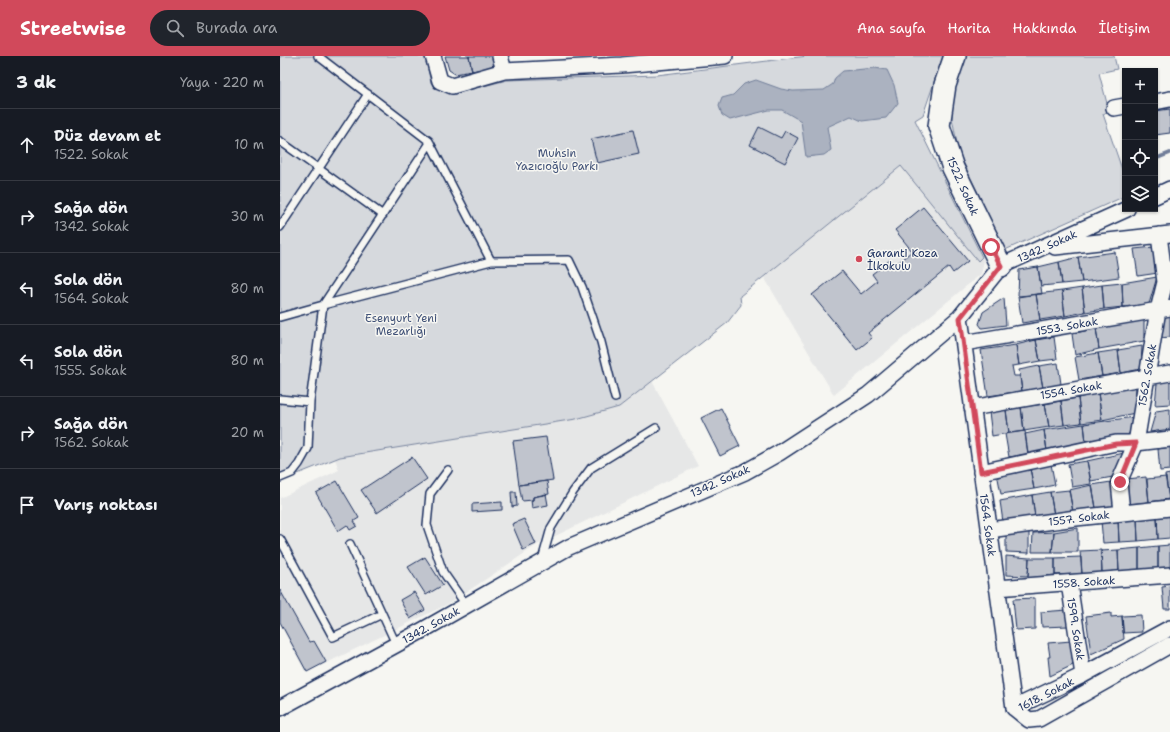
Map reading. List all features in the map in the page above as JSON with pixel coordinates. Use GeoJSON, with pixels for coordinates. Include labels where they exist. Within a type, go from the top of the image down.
{"type":"FeatureCollection","features":[{"type":"Feature","properties":{"kind":"street"},"geometry":{"type":"LineString","coordinates":[[433,56],[440,81],[452,86],[504,72],[620,61],[725,56]]}},
{"type":"Feature","properties":{"kind":"street"},"geometry":{"type":"LineString","coordinates":[[500,56],[504,72]]}},
{"type":"Feature","properties":{"kind":"street","name":"1522. Sokak"},"geometry":{"type":"LineString","coordinates":[[955,56],[945,85],[940,126],[953,168],[1001,266]]}},
{"type":"Feature","properties":{"kind":"street"},"geometry":{"type":"LineString","coordinates":[[1158,101],[1170,99]]}},
{"type":"Feature","properties":{"kind":"street"},"geometry":{"type":"LineString","coordinates":[[1158,195],[1170,189]]}},
{"type":"Feature","properties":{"kind":"street","name":"1342. Sokak"},"geometry":{"type":"LineString","coordinates":[[280,708],[569,547],[745,472],[779,453],[868,394],[960,318],[1001,266],[1122,211]]}},
{"type":"Feature","properties":{"kind":"street"},"geometry":{"type":"LineString","coordinates":[[1043,248],[1165,234]]}},
{"type":"Feature","properties":{"kind":"street","name":"1562. Sokak"},"geometry":{"type":"LineString","coordinates":[[1122,512],[1120,482],[1136,443],[1147,376],[1164,309],[1165,234]]}},
{"type":"Feature","properties":{"kind":"street","name":"1553. Sokak"},"geometry":{"type":"LineString","coordinates":[[964,344],[1164,309]]}},
{"type":"Feature","properties":{"kind":"street","name":"1564. Sokak"},"geometry":{"type":"LineString","coordinates":[[960,318],[1014,708]]}},
{"type":"Feature","properties":{"kind":"street","name":"1554. Sokak"},"geometry":{"type":"LineString","coordinates":[[972,408],[1170,373]]}},
{"type":"Feature","properties":{"kind":"street"},"geometry":{"type":"LineString","coordinates":[[981,472],[1116,444],[1170,439]]}},
{"type":"Feature","properties":{"kind":"street","name":"1557. Sokak"},"geometry":{"type":"LineString","coordinates":[[989,530],[1122,512],[1170,508]]}},
{"type":"Feature","properties":{"kind":"street","name":"1558. Sokak"},"geometry":{"type":"LineString","coordinates":[[997,588],[1170,575]]}},
{"type":"Feature","properties":{"kind":"street","name":"1599. Sokak"},"geometry":{"type":"LineString","coordinates":[[1069,583],[1083,675]]}},
{"type":"Feature","properties":{"kind":"street","name":"1618. Sokak"},"geometry":{"type":"LineString","coordinates":[[1170,628],[1083,675],[1014,708],[1029,720],[1039,719],[1170,645]]}},
{"type":"Feature","properties":{"kind":"lane"},"geometry":{"type":"LineString","coordinates":[[318,56],[429,140],[491,261]]}},
{"type":"Feature","properties":{"kind":"lane"},"geometry":{"type":"LineString","coordinates":[[280,226],[368,94]]}},
{"type":"Feature","properties":{"kind":"lane"},"geometry":{"type":"LineString","coordinates":[[280,141],[382,215]]}},
{"type":"Feature","properties":{"kind":"lane"},"geometry":{"type":"LineString","coordinates":[[280,478],[292,473],[308,448],[310,402],[323,305],[430,143]]}},
{"type":"Feature","properties":{"kind":"lane"},"geometry":{"type":"LineString","coordinates":[[280,317],[491,261],[569,260],[582,287],[601,342],[615,398]]}},
{"type":"Feature","properties":{"kind":"lane"},"geometry":{"type":"LineString","coordinates":[[280,399],[310,402]]}},
{"type":"Feature","properties":{"kind":"lane"},"geometry":{"type":"LineString","coordinates":[[541,562],[551,528],[573,492],[591,468],[656,428]]}},
{"type":"Feature","properties":{"kind":"lane"},"geometry":{"type":"LineString","coordinates":[[448,470],[430,494],[427,525],[443,572],[466,605]]}},
{"type":"Feature","properties":{"kind":"lane"},"geometry":{"type":"LineString","coordinates":[[280,539],[333,637],[382,614]]}},
{"type":"Feature","properties":{"kind":"lane"},"geometry":{"type":"LineString","coordinates":[[350,544],[396,644]]}},
{"type":"Feature","properties":{"kind":"shaded area"},"geometry":{"type":"Polygon","coordinates":[[[875,68],[887,70],[894,85],[898,103],[886,118],[862,121],[851,116],[827,127],[831,150],[824,155],[806,157],[801,121],[782,110],[769,110],[730,120],[722,115],[719,106],[722,98],[733,95],[744,84],[756,80],[781,89],[793,91],[824,90],[833,84],[835,78],[843,71],[875,68]]]}},
{"type":"Feature","properties":{"kind":"shaded area","name":"Garanti Koza İlkokulu"},"geometry":{"type":"Polygon","coordinates":[[[915,120],[984,261],[981,274],[834,395],[764,277],[915,120]]]}},
{"type":"Feature","properties":{"kind":"shaded area"},"geometry":{"type":"Polygon","coordinates":[[[652,381],[698,466],[537,545],[450,603],[306,673],[280,624],[280,498],[339,470],[335,459],[340,457],[576,419],[619,407],[652,381]]]}},
{"type":"Feature","properties":{"kind":"green space","name":"Esenyurt Yeni Mezarlığı"},"geometry":{"type":"Polygon","coordinates":[[[280,56],[425,56],[431,83],[453,94],[507,80],[657,75],[807,56],[943,56],[923,115],[915,120],[982,257],[978,261],[901,166],[740,296],[741,305],[727,323],[619,407],[576,419],[340,457],[280,481],[280,56]]]}},
{"type":"Feature","properties":{"kind":"green space"},"geometry":{"type":"Polygon","coordinates":[[[965,56],[1114,56],[1117,69],[1099,73],[1109,111],[1103,114],[1122,169],[1122,197],[1005,250],[959,153],[952,118],[954,86],[965,56]]]}},
{"type":"Feature","properties":{"kind":"building"},"geometry":{"type":"Polygon","coordinates":[[[445,56],[469,56],[472,71],[455,74],[449,70],[445,56]]]}},
{"type":"Feature","properties":{"kind":"building"},"geometry":{"type":"Polygon","coordinates":[[[469,56],[493,56],[496,66],[472,71],[469,56]]]}},
{"type":"Feature","properties":{"kind":"building"},"geometry":{"type":"Polygon","coordinates":[[[1170,109],[1170,133],[1158,135],[1158,111],[1170,109]]]}},
{"type":"Feature","properties":{"kind":"building"},"geometry":{"type":"Polygon","coordinates":[[[759,127],[781,138],[785,131],[798,138],[785,163],[750,145],[759,127]]]}},
{"type":"Feature","properties":{"kind":"building"},"geometry":{"type":"Polygon","coordinates":[[[633,130],[639,154],[597,163],[591,139],[633,130]]]}},
{"type":"Feature","properties":{"kind":"building"},"geometry":{"type":"Polygon","coordinates":[[[923,207],[968,261],[953,273],[949,267],[868,333],[872,338],[857,350],[812,295],[842,271],[861,294],[877,281],[872,274],[890,260],[894,266],[912,251],[895,230],[923,207]]]}},
{"type":"Feature","properties":{"kind":"building"},"geometry":{"type":"Polygon","coordinates":[[[1154,247],[1158,273],[1138,276],[1134,249],[1154,247]]]}},
{"type":"Feature","properties":{"kind":"building"},"geometry":{"type":"Polygon","coordinates":[[[1115,252],[1119,277],[1082,282],[1078,257],[1115,252]]]}},
{"type":"Feature","properties":{"kind":"building"},"geometry":{"type":"Polygon","coordinates":[[[1078,257],[1082,282],[1062,284],[1059,262],[1078,257]]]}},
{"type":"Feature","properties":{"kind":"building"},"geometry":{"type":"Polygon","coordinates":[[[1059,262],[1062,284],[1041,286],[1038,267],[1059,262]]]}},
{"type":"Feature","properties":{"kind":"building"},"geometry":{"type":"Polygon","coordinates":[[[1038,267],[1042,294],[1018,296],[1019,270],[1038,267]]]}},
{"type":"Feature","properties":{"kind":"building"},"geometry":{"type":"Polygon","coordinates":[[[1157,277],[1149,304],[1123,307],[1122,283],[1157,277]]]}},
{"type":"Feature","properties":{"kind":"building"},"geometry":{"type":"Polygon","coordinates":[[[1122,283],[1123,307],[1104,309],[1102,285],[1122,283]]]}},
{"type":"Feature","properties":{"kind":"building"},"geometry":{"type":"Polygon","coordinates":[[[1102,285],[1104,309],[1085,312],[1082,288],[1102,285]]]}},
{"type":"Feature","properties":{"kind":"building"},"geometry":{"type":"Polygon","coordinates":[[[1082,288],[1085,312],[1065,316],[1062,291],[1082,288]]]}},
{"type":"Feature","properties":{"kind":"building"},"geometry":{"type":"Polygon","coordinates":[[[1062,291],[1065,316],[1040,320],[1036,294],[1062,291]]]}},
{"type":"Feature","properties":{"kind":"building"},"geometry":{"type":"Polygon","coordinates":[[[1036,294],[1040,320],[1022,323],[1018,297],[1036,294]]]}},
{"type":"Feature","properties":{"kind":"building"},"geometry":{"type":"Polygon","coordinates":[[[1004,298],[1006,325],[982,328],[979,324],[983,312],[1004,298]]]}},
{"type":"Feature","properties":{"kind":"building"},"geometry":{"type":"Polygon","coordinates":[[[1170,316],[1170,337],[1160,338],[1161,318],[1170,316]]]}},
{"type":"Feature","properties":{"kind":"building"},"geometry":{"type":"Polygon","coordinates":[[[1144,320],[1144,341],[1099,349],[1096,328],[1144,320]]]}},
{"type":"Feature","properties":{"kind":"building"},"geometry":{"type":"Polygon","coordinates":[[[1096,328],[1099,349],[1075,355],[1072,334],[1096,328]]]}},
{"type":"Feature","properties":{"kind":"building"},"geometry":{"type":"Polygon","coordinates":[[[1054,337],[1057,359],[1040,361],[1036,340],[1054,337]]]}},
{"type":"Feature","properties":{"kind":"building"},"geometry":{"type":"Polygon","coordinates":[[[1036,340],[1040,361],[1019,365],[1016,345],[1036,340]]]}},
{"type":"Feature","properties":{"kind":"building"},"geometry":{"type":"Polygon","coordinates":[[[1016,345],[1019,365],[1012,366],[1014,376],[1020,376],[1022,391],[988,396],[981,350],[1016,345]]]}},
{"type":"Feature","properties":{"kind":"building"},"geometry":{"type":"Polygon","coordinates":[[[1142,346],[1141,369],[1121,373],[1118,350],[1142,346]]]}},
{"type":"Feature","properties":{"kind":"building"},"geometry":{"type":"Polygon","coordinates":[[[1118,350],[1121,373],[1102,376],[1098,353],[1118,350]]]}},
{"type":"Feature","properties":{"kind":"building"},"geometry":{"type":"Polygon","coordinates":[[[1098,353],[1102,376],[1079,380],[1075,357],[1098,353]]]}},
{"type":"Feature","properties":{"kind":"building"},"geometry":{"type":"Polygon","coordinates":[[[1058,363],[1061,384],[1043,388],[1039,366],[1058,363]]]}},
{"type":"Feature","properties":{"kind":"building"},"geometry":{"type":"Polygon","coordinates":[[[1039,366],[1043,388],[1022,391],[1019,370],[1039,366]]]}},
{"type":"Feature","properties":{"kind":"building"},"geometry":{"type":"Polygon","coordinates":[[[1170,381],[1170,404],[1155,405],[1157,383],[1170,381]]]}},
{"type":"Feature","properties":{"kind":"building"},"geometry":{"type":"Polygon","coordinates":[[[1136,387],[1135,413],[1102,420],[1098,393],[1136,387]]]}},
{"type":"Feature","properties":{"kind":"building"},"geometry":{"type":"Polygon","coordinates":[[[1098,393],[1102,420],[1081,423],[1078,398],[1098,393]]]}},
{"type":"Feature","properties":{"kind":"building"},"geometry":{"type":"Polygon","coordinates":[[[1078,398],[1081,423],[1064,425],[1061,401],[1078,398]]]}},
{"type":"Feature","properties":{"kind":"building"},"geometry":{"type":"Polygon","coordinates":[[[1061,401],[1064,425],[1049,427],[1045,404],[1061,401]]]}},
{"type":"Feature","properties":{"kind":"building"},"geometry":{"type":"Polygon","coordinates":[[[1045,404],[1049,427],[1024,431],[1021,407],[1045,404]]]}},
{"type":"Feature","properties":{"kind":"building"},"geometry":{"type":"Polygon","coordinates":[[[1021,407],[1024,431],[1009,433],[1006,410],[1021,407]]]}},
{"type":"Feature","properties":{"kind":"building"},"geometry":{"type":"Polygon","coordinates":[[[721,408],[740,446],[720,456],[701,418],[721,408]]]}},
{"type":"Feature","properties":{"kind":"building"},"geometry":{"type":"Polygon","coordinates":[[[1170,409],[1170,429],[1150,432],[1156,411],[1170,409]]]}},
{"type":"Feature","properties":{"kind":"building"},"geometry":{"type":"Polygon","coordinates":[[[1006,410],[1009,433],[992,436],[989,412],[1006,410]]]}},
{"type":"Feature","properties":{"kind":"building"},"geometry":{"type":"Polygon","coordinates":[[[1134,417],[1128,437],[1086,442],[1084,424],[1134,417]]]}},
{"type":"Feature","properties":{"kind":"building"},"geometry":{"type":"Polygon","coordinates":[[[1084,424],[1086,442],[1047,451],[1044,430],[1084,424]]]}},
{"type":"Feature","properties":{"kind":"building"},"geometry":{"type":"Polygon","coordinates":[[[1044,430],[1047,451],[1028,454],[1025,434],[1044,430]]]}},
{"type":"Feature","properties":{"kind":"building"},"geometry":{"type":"Polygon","coordinates":[[[1025,431],[1028,454],[1009,457],[1005,434],[1025,431]]]}},
{"type":"Feature","properties":{"kind":"building"},"geometry":{"type":"Polygon","coordinates":[[[546,437],[553,480],[519,485],[513,441],[546,437]]]}},
{"type":"Feature","properties":{"kind":"building"},"geometry":{"type":"Polygon","coordinates":[[[1170,447],[1170,470],[1160,471],[1158,449],[1170,447]]]}},
{"type":"Feature","properties":{"kind":"building"},"geometry":{"type":"Polygon","coordinates":[[[1124,453],[1118,476],[1091,481],[1087,461],[1124,453]]]}},
{"type":"Feature","properties":{"kind":"building"},"geometry":{"type":"Polygon","coordinates":[[[412,457],[427,479],[377,513],[361,490],[412,457]]]}},
{"type":"Feature","properties":{"kind":"building"},"geometry":{"type":"Polygon","coordinates":[[[1087,461],[1091,484],[1072,487],[1068,464],[1087,461]]]}},
{"type":"Feature","properties":{"kind":"building"},"geometry":{"type":"Polygon","coordinates":[[[1051,464],[1055,485],[1034,489],[1030,468],[1051,464]]]}},
{"type":"Feature","properties":{"kind":"building"},"geometry":{"type":"Polygon","coordinates":[[[1030,468],[1034,489],[1001,494],[997,473],[1030,468]]]}},
{"type":"Feature","properties":{"kind":"building"},"geometry":{"type":"Polygon","coordinates":[[[1170,474],[1170,498],[1169,499],[1165,475],[1170,474]]]}},
{"type":"Feature","properties":{"kind":"building"},"geometry":{"type":"Polygon","coordinates":[[[1146,477],[1149,502],[1129,504],[1127,479],[1146,477]]]}},
{"type":"Feature","properties":{"kind":"building"},"geometry":{"type":"Polygon","coordinates":[[[1166,477],[1169,499],[1149,502],[1147,479],[1166,477]]]}},
{"type":"Feature","properties":{"kind":"building"},"geometry":{"type":"Polygon","coordinates":[[[337,481],[359,518],[354,521],[357,526],[350,530],[347,525],[338,531],[316,493],[337,481]]]}},
{"type":"Feature","properties":{"kind":"building"},"geometry":{"type":"Polygon","coordinates":[[[547,481],[549,494],[533,497],[533,500],[522,501],[519,485],[547,481]]]}},
{"type":"Feature","properties":{"kind":"building"},"geometry":{"type":"Polygon","coordinates":[[[1111,482],[1115,506],[1096,508],[1092,485],[1111,482]]]}},
{"type":"Feature","properties":{"kind":"building"},"geometry":{"type":"Polygon","coordinates":[[[1092,485],[1096,508],[1073,512],[1069,490],[1092,485]]]}},
{"type":"Feature","properties":{"kind":"building"},"geometry":{"type":"Polygon","coordinates":[[[1069,490],[1073,512],[1054,515],[1050,492],[1069,490]]]}},
{"type":"Feature","properties":{"kind":"building"},"geometry":{"type":"Polygon","coordinates":[[[511,492],[516,492],[517,506],[512,507],[511,492]]]}},
{"type":"Feature","properties":{"kind":"building"},"geometry":{"type":"Polygon","coordinates":[[[1050,492],[1054,515],[1035,517],[1032,495],[1050,492]]]}},
{"type":"Feature","properties":{"kind":"building"},"geometry":{"type":"Polygon","coordinates":[[[546,494],[548,505],[532,508],[531,500],[533,500],[533,497],[546,494]]]}},
{"type":"Feature","properties":{"kind":"building"},"geometry":{"type":"Polygon","coordinates":[[[1032,495],[1035,517],[1003,522],[1000,501],[1032,495]]]}},
{"type":"Feature","properties":{"kind":"building"},"geometry":{"type":"Polygon","coordinates":[[[502,502],[502,510],[472,512],[472,504],[502,502]]]}},
{"type":"Feature","properties":{"kind":"building"},"geometry":{"type":"Polygon","coordinates":[[[1170,515],[1170,538],[1158,539],[1157,516],[1170,515]]]}},
{"type":"Feature","properties":{"kind":"building"},"geometry":{"type":"Polygon","coordinates":[[[1157,516],[1158,539],[1138,541],[1137,518],[1157,516]]]}},
{"type":"Feature","properties":{"kind":"building"},"geometry":{"type":"Polygon","coordinates":[[[1137,518],[1138,541],[1119,542],[1118,519],[1137,518]]]}},
{"type":"Feature","properties":{"kind":"building"},"geometry":{"type":"Polygon","coordinates":[[[524,519],[536,544],[523,550],[512,524],[524,519]]]}},
{"type":"Feature","properties":{"kind":"building"},"geometry":{"type":"Polygon","coordinates":[[[1118,519],[1119,542],[1103,543],[1101,521],[1118,519]]]}},
{"type":"Feature","properties":{"kind":"building"},"geometry":{"type":"Polygon","coordinates":[[[1078,528],[1078,552],[1052,552],[1054,532],[1078,528]]]}},
{"type":"Feature","properties":{"kind":"building"},"geometry":{"type":"Polygon","coordinates":[[[1006,531],[1029,532],[1029,553],[1006,552],[1006,531]]]}},
{"type":"Feature","properties":{"kind":"building"},"geometry":{"type":"Polygon","coordinates":[[[1054,532],[1052,552],[1032,552],[1033,533],[1054,532]]]}},
{"type":"Feature","properties":{"kind":"building"},"geometry":{"type":"Polygon","coordinates":[[[1170,545],[1170,568],[1158,569],[1158,546],[1170,545]]]}},
{"type":"Feature","properties":{"kind":"building"},"geometry":{"type":"Polygon","coordinates":[[[1158,546],[1158,569],[1139,571],[1139,548],[1158,546]]]}},
{"type":"Feature","properties":{"kind":"building"},"geometry":{"type":"Polygon","coordinates":[[[1139,548],[1139,571],[1119,572],[1118,550],[1139,548]]]}},
{"type":"Feature","properties":{"kind":"building"},"geometry":{"type":"Polygon","coordinates":[[[1101,550],[1102,573],[1082,574],[1080,551],[1101,550]]]}},
{"type":"Feature","properties":{"kind":"building"},"geometry":{"type":"Polygon","coordinates":[[[1118,550],[1119,572],[1102,573],[1101,551],[1118,550]]]}},
{"type":"Feature","properties":{"kind":"building"},"geometry":{"type":"Polygon","coordinates":[[[1006,556],[1029,558],[1028,576],[1006,575],[1006,556]]]}},
{"type":"Feature","properties":{"kind":"building"},"geometry":{"type":"Polygon","coordinates":[[[425,557],[443,585],[426,595],[408,567],[425,557]]]}},
{"type":"Feature","properties":{"kind":"building"},"geometry":{"type":"Polygon","coordinates":[[[1081,557],[1082,574],[1055,575],[1055,558],[1081,557]]]}},
{"type":"Feature","properties":{"kind":"building"},"geometry":{"type":"Polygon","coordinates":[[[1029,558],[1055,558],[1055,575],[1028,578],[1029,558]]]}},
{"type":"Feature","properties":{"kind":"building"},"geometry":{"type":"Polygon","coordinates":[[[1170,586],[1170,609],[1164,609],[1162,587],[1170,586]]]}},
{"type":"Feature","properties":{"kind":"building"},"geometry":{"type":"Polygon","coordinates":[[[280,590],[309,642],[314,641],[326,662],[307,672],[280,622],[280,590]]]}},
{"type":"Feature","properties":{"kind":"building"},"geometry":{"type":"Polygon","coordinates":[[[414,592],[425,610],[410,619],[400,600],[414,592]]]}},
{"type":"Feature","properties":{"kind":"building"},"geometry":{"type":"Polygon","coordinates":[[[1035,598],[1035,629],[1016,630],[1013,599],[1035,598]]]}},
{"type":"Feature","properties":{"kind":"building"},"geometry":{"type":"Polygon","coordinates":[[[1067,610],[1068,626],[1042,627],[1041,612],[1067,610]]]}},
{"type":"Feature","properties":{"kind":"building"},"geometry":{"type":"Polygon","coordinates":[[[1111,613],[1111,617],[1122,616],[1124,639],[1091,654],[1086,616],[1111,613]]]}},
{"type":"Feature","properties":{"kind":"building"},"geometry":{"type":"Polygon","coordinates":[[[1141,615],[1142,632],[1123,633],[1122,616],[1141,615]]]}},
{"type":"Feature","properties":{"kind":"building"},"geometry":{"type":"Polygon","coordinates":[[[1071,641],[1073,665],[1050,676],[1048,643],[1071,641]]]}},
{"type":"Feature","properties":{"kind":"waterway"},"geometry":{"type":"LineString","coordinates":[[1158,158],[1170,153]]}},
{"type":"Feature","properties":{"kind":"place","name":"Garanti Koza İlkokulu"},"geometry":{"type":"Point","coordinates":[859,259]}},
{"type":"Feature","properties":{"kind":"route"},"geometry":{"type":"LineString","coordinates":[[991,247],[1001,266],[960,318],[981,472],[1116,444],[1136,443],[1120,482]]}},
{"type":"Feature","properties":{"kind":"park label","name":"Muhsin Yazıcıoğlu Parkı"},"geometry":{"type":"Point","coordinates":[557,159]}}]}
